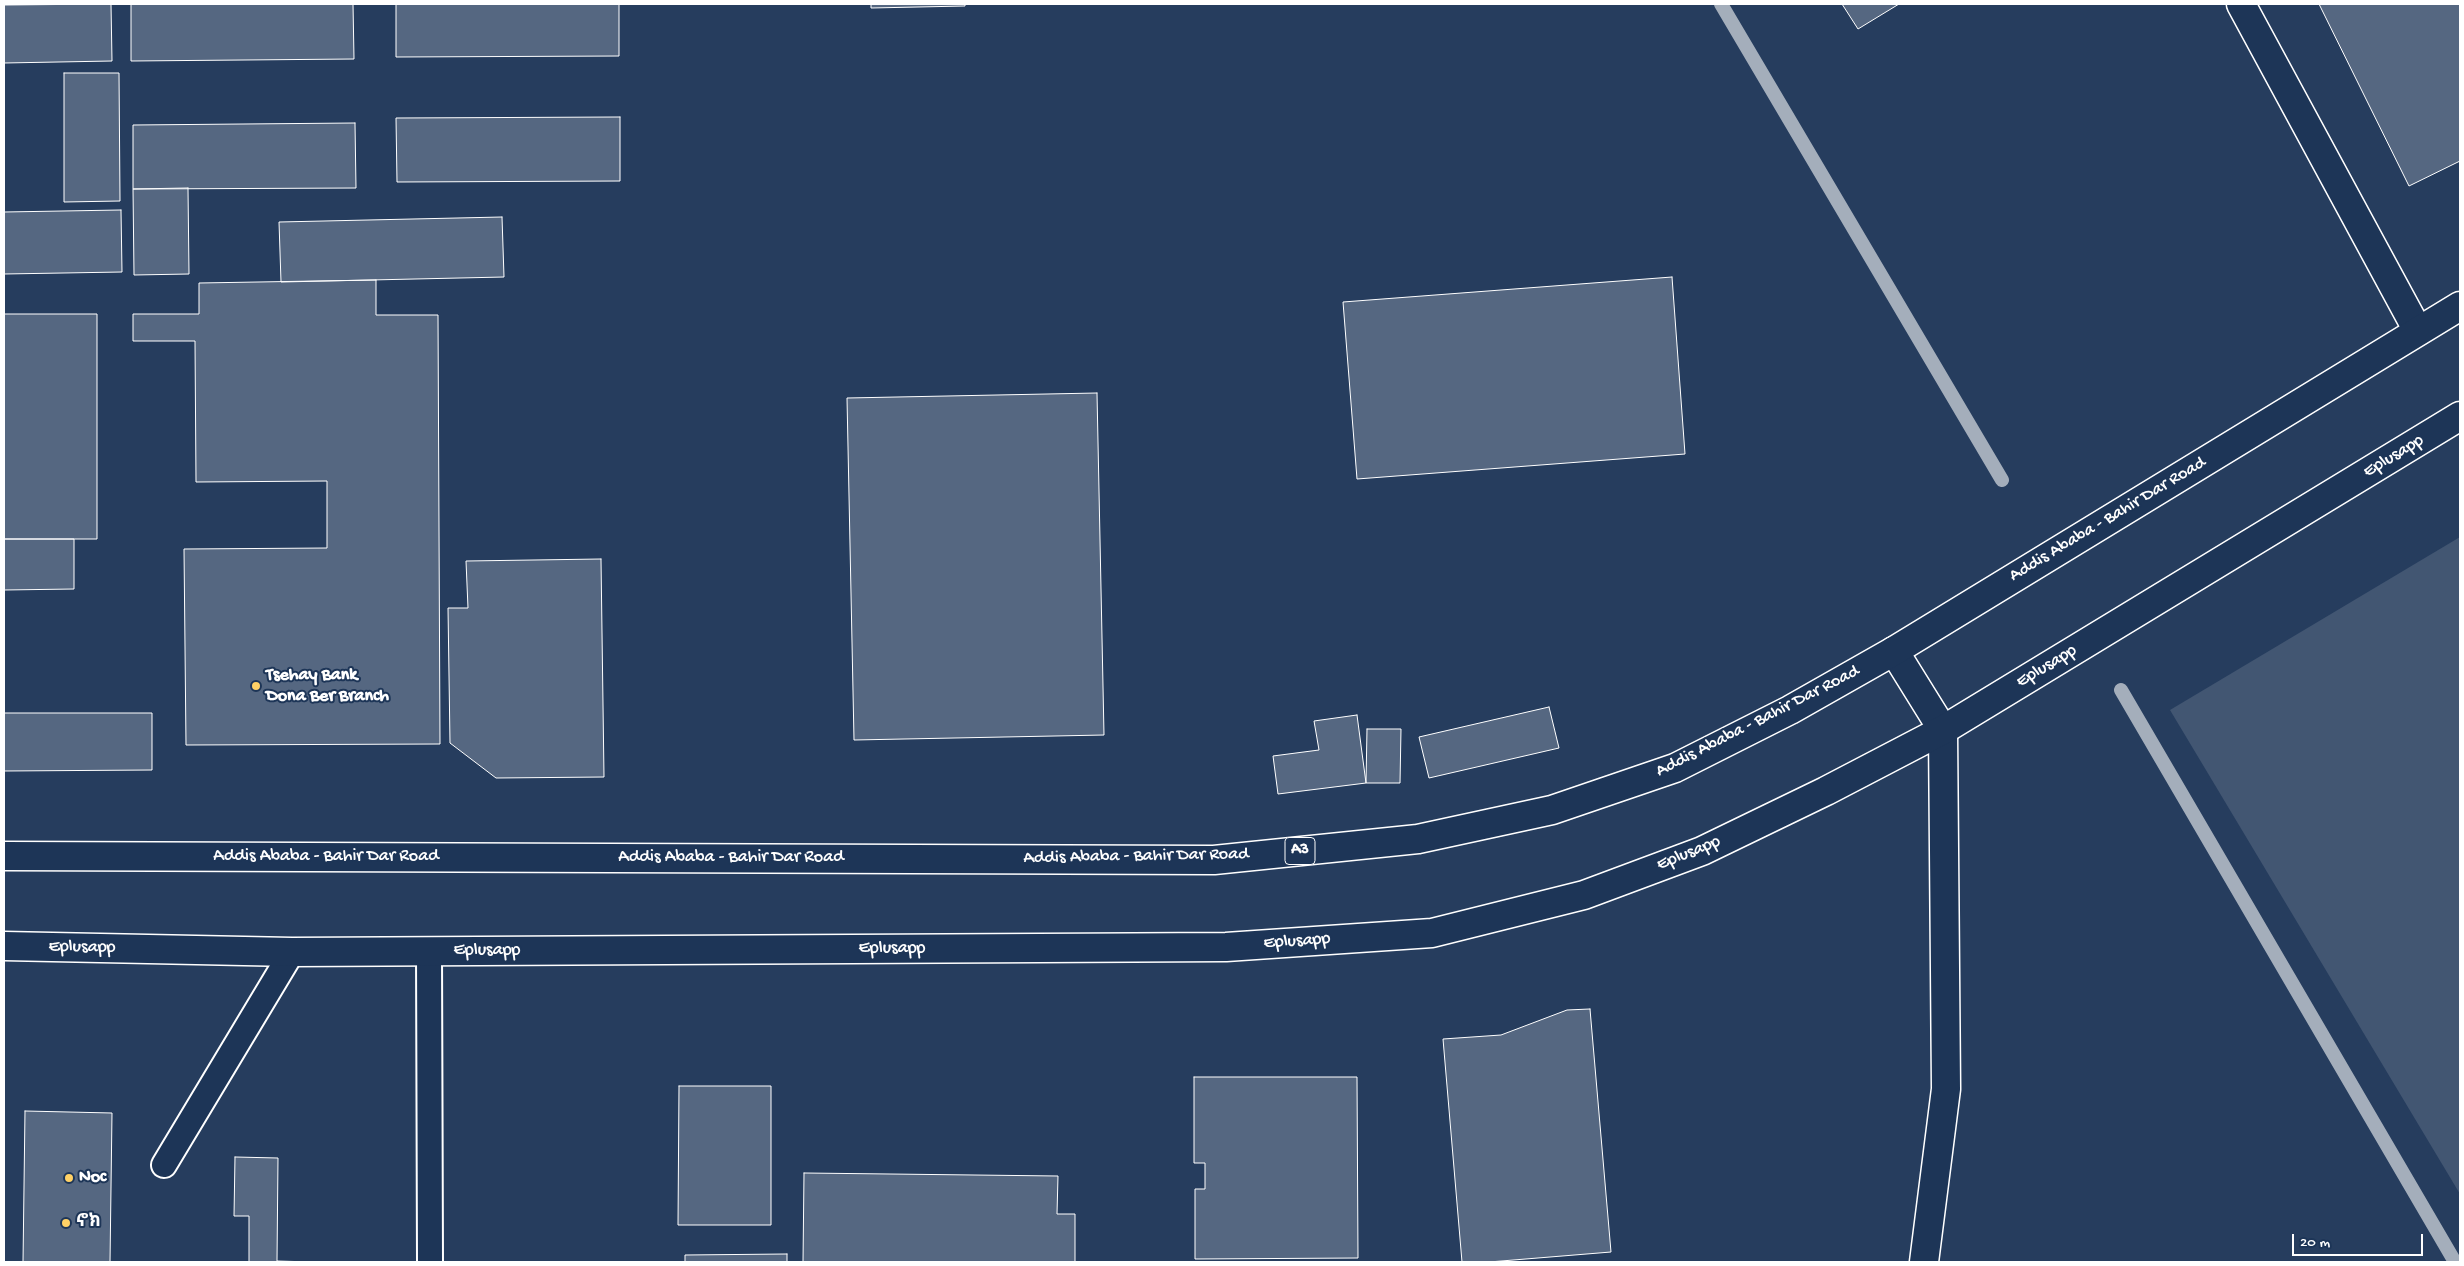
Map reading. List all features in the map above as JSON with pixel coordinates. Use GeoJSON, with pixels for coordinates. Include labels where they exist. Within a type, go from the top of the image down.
{"type":"FeatureCollection","features":[{"type":"Feature","properties":{"kind":"main road"},"geometry":{"type":"LineString","coordinates":[[2241,4],[2418,331]]}},
{"type":"Feature","properties":{"kind":"main road","name":"Addis Ababa - Bahir Dar Road"},"geometry":{"type":"LineString","coordinates":[[4,856],[1214,860],[1418,839],[1552,810],[1675,768],[1790,710],[1894,651],[2460,306]]}},
{"type":"Feature","properties":{"kind":"main road","name":"Eplusapp"},"geometry":{"type":"LineString","coordinates":[[4,946],[292,952],[1226,947],[1432,933],[1584,895],[1702,851],[1826,791],[1943,730],[2460,416]]}},
{"type":"Feature","properties":{"kind":"main road"},"geometry":{"type":"LineString","coordinates":[[1894,651],[1943,730],[1946,1090],[1924,1262]]}},
{"type":"Feature","properties":{"kind":"lane"},"geometry":{"type":"LineString","coordinates":[[429,951],[430,1262]]}},
{"type":"Feature","properties":{"kind":"lane"},"geometry":{"type":"LineString","coordinates":[[164,1165],[292,952]]}},
{"type":"Feature","properties":{"kind":"shaded area"},"geometry":{"type":"Polygon","coordinates":[[[2460,537],[2460,1194],[2170,710],[2460,537]]]}},
{"type":"Feature","properties":{"kind":"building"},"geometry":{"type":"Polygon","coordinates":[[[111,4],[112,61],[4,63],[4,5],[111,4]]]}},
{"type":"Feature","properties":{"kind":"building"},"geometry":{"type":"Polygon","coordinates":[[[131,4],[353,4],[354,59],[131,61],[131,4]]]}},
{"type":"Feature","properties":{"kind":"building"},"geometry":{"type":"Polygon","coordinates":[[[396,4],[619,4],[619,56],[396,57],[396,4]]]}},
{"type":"Feature","properties":{"kind":"building"},"geometry":{"type":"Polygon","coordinates":[[[871,4],[965,4],[965,6],[871,8],[871,4]]]}},
{"type":"Feature","properties":{"kind":"building"},"geometry":{"type":"Polygon","coordinates":[[[1842,4],[1899,4],[1858,29],[1842,4]]]}},
{"type":"Feature","properties":{"kind":"building"},"geometry":{"type":"Polygon","coordinates":[[[2319,4],[2460,4],[2460,161],[2409,186],[2319,4]]]}},
{"type":"Feature","properties":{"kind":"building"},"geometry":{"type":"Polygon","coordinates":[[[64,73],[119,73],[120,201],[64,202],[64,73]]]}},
{"type":"Feature","properties":{"kind":"building"},"geometry":{"type":"Polygon","coordinates":[[[620,117],[620,181],[397,182],[396,118],[620,117]]]}},
{"type":"Feature","properties":{"kind":"building"},"geometry":{"type":"Polygon","coordinates":[[[355,123],[356,188],[133,189],[133,125],[355,123]]]}},
{"type":"Feature","properties":{"kind":"building"},"geometry":{"type":"Polygon","coordinates":[[[188,188],[189,274],[134,275],[133,189],[188,188]]]}},
{"type":"Feature","properties":{"kind":"building"},"geometry":{"type":"Polygon","coordinates":[[[121,210],[122,272],[4,274],[4,212],[121,210]]]}},
{"type":"Feature","properties":{"kind":"building"},"geometry":{"type":"Polygon","coordinates":[[[502,217],[504,277],[281,282],[279,222],[502,217]]]}},
{"type":"Feature","properties":{"kind":"building"},"geometry":{"type":"Polygon","coordinates":[[[1672,277],[1685,454],[1357,479],[1343,302],[1672,277]]]}},
{"type":"Feature","properties":{"kind":"building"},"geometry":{"type":"Polygon","coordinates":[[[376,280],[376,315],[438,315],[440,744],[186,745],[184,549],[327,548],[327,481],[196,482],[195,341],[133,341],[133,314],[199,314],[199,283],[376,280]]]}},
{"type":"Feature","properties":{"kind":"building"},"geometry":{"type":"Polygon","coordinates":[[[4,314],[97,314],[97,539],[4,539],[4,314]]]}},
{"type":"Feature","properties":{"kind":"building"},"geometry":{"type":"Polygon","coordinates":[[[1097,393],[1104,735],[854,740],[847,398],[1097,393]]]}},
{"type":"Feature","properties":{"kind":"building"},"geometry":{"type":"Polygon","coordinates":[[[4,539],[74,539],[74,589],[4,590],[4,539]]]}},
{"type":"Feature","properties":{"kind":"building"},"geometry":{"type":"Polygon","coordinates":[[[601,559],[604,777],[496,778],[450,743],[448,608],[468,608],[466,561],[601,559]]]}},
{"type":"Feature","properties":{"kind":"building"},"geometry":{"type":"Polygon","coordinates":[[[1549,707],[1559,748],[1429,778],[1419,737],[1549,707]]]}},
{"type":"Feature","properties":{"kind":"building"},"geometry":{"type":"Polygon","coordinates":[[[4,713],[152,713],[152,770],[4,771],[4,713]]]}},
{"type":"Feature","properties":{"kind":"building"},"geometry":{"type":"Polygon","coordinates":[[[1357,715],[1366,783],[1278,794],[1273,756],[1319,750],[1314,721],[1357,715]]]}},
{"type":"Feature","properties":{"kind":"building"},"geometry":{"type":"Polygon","coordinates":[[[1367,729],[1401,729],[1400,783],[1366,783],[1367,729]]]}},
{"type":"Feature","properties":{"kind":"building"},"geometry":{"type":"Polygon","coordinates":[[[1590,1009],[1611,1252],[1489,1262],[1462,1262],[1443,1039],[1501,1035],[1567,1010],[1590,1009]]]}},
{"type":"Feature","properties":{"kind":"building"},"geometry":{"type":"Polygon","coordinates":[[[1194,1077],[1357,1077],[1358,1258],[1195,1259],[1195,1189],[1205,1189],[1205,1163],[1194,1163],[1194,1077]]]}},
{"type":"Feature","properties":{"kind":"building"},"geometry":{"type":"Polygon","coordinates":[[[679,1086],[771,1086],[771,1225],[678,1225],[679,1086]]]}},
{"type":"Feature","properties":{"kind":"building"},"geometry":{"type":"Polygon","coordinates":[[[25,1111],[112,1113],[110,1262],[23,1262],[25,1111]]]}},
{"type":"Feature","properties":{"kind":"building"},"geometry":{"type":"Polygon","coordinates":[[[235,1157],[278,1158],[277,1261],[312,1262],[249,1262],[249,1216],[234,1216],[235,1157]]]}},
{"type":"Feature","properties":{"kind":"building"},"geometry":{"type":"Polygon","coordinates":[[[804,1173],[1058,1176],[1057,1214],[1075,1214],[1075,1262],[803,1262],[804,1173]]]}},
{"type":"Feature","properties":{"kind":"building"},"geometry":{"type":"Polygon","coordinates":[[[787,1254],[787,1262],[685,1262],[685,1255],[787,1254]]]}},
{"type":"Feature","properties":{"kind":"waterway"},"geometry":{"type":"LineString","coordinates":[[1721,4],[2002,480]]}},
{"type":"Feature","properties":{"kind":"waterway"},"geometry":{"type":"LineString","coordinates":[[2121,690],[2455,1262]]}},
{"type":"Feature","properties":{"kind":"place","name":"Tsehay Bank Dona Ber Branch"},"geometry":{"type":"Point","coordinates":[256,686]}},
{"type":"Feature","properties":{"kind":"place","name":"Noc"},"geometry":{"type":"Point","coordinates":[69,1178]}},
{"type":"Feature","properties":{"kind":"place","name":"ኖክ"},"geometry":{"type":"Point","coordinates":[66,1223]}}]}
